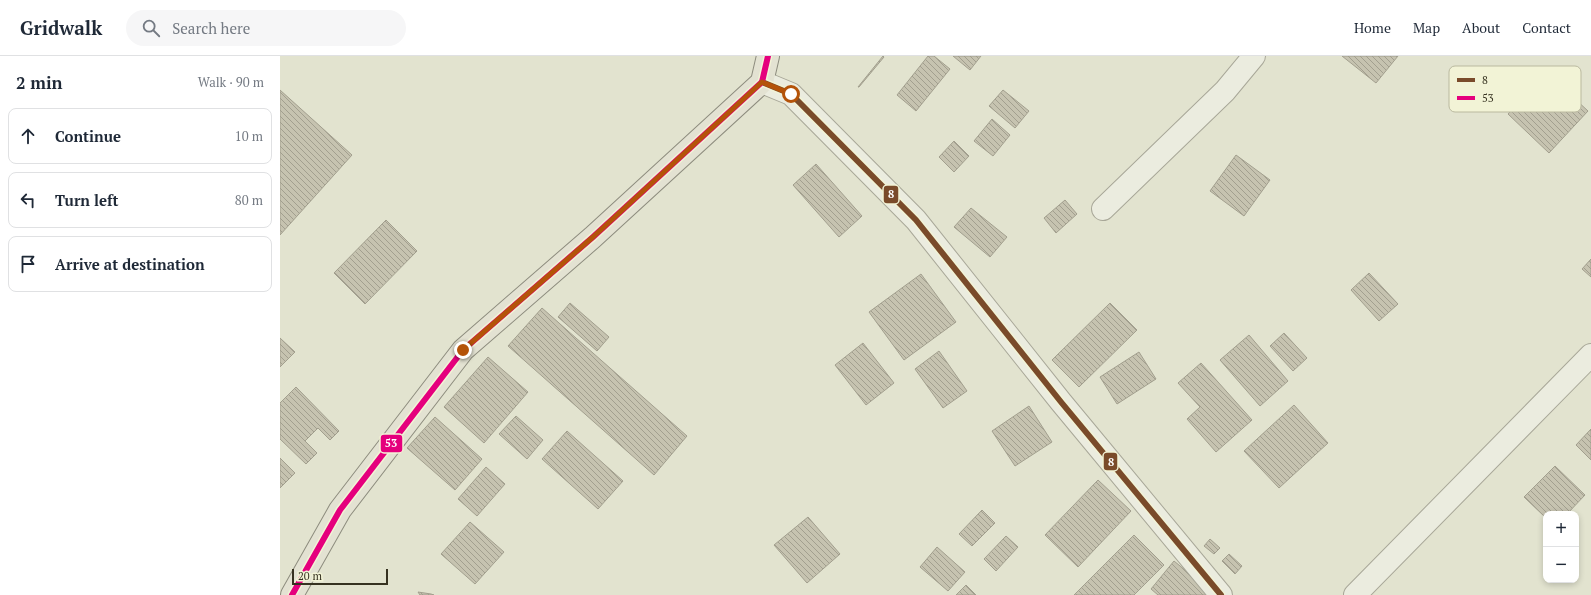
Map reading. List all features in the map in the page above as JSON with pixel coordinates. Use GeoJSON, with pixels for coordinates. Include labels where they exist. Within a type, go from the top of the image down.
{"type":"FeatureCollection","features":[{"type":"Feature","properties":{"kind":"main road"},"geometry":{"type":"LineString","coordinates":[[292,595],[340,510],[463,350],[593,237],[762,82],[768,56]]}},
{"type":"Feature","properties":{"kind":"street"},"geometry":{"type":"LineString","coordinates":[[1103,209],[1225,91],[1254,56]]}},
{"type":"Feature","properties":{"kind":"street"},"geometry":{"type":"LineString","coordinates":[[762,82],[791,94],[916,220],[1061,402],[1221,595]]}},
{"type":"Feature","properties":{"kind":"street"},"geometry":{"type":"LineString","coordinates":[[1355,595],[1591,355]]}},
{"type":"Feature","properties":{"kind":"building"},"geometry":{"type":"Polygon","coordinates":[[[883,56],[884,57],[858,87],[883,56]]]}},
{"type":"Feature","properties":{"kind":"building"},"geometry":{"type":"Polygon","coordinates":[[[928,56],[934,56],[950,69],[916,111],[897,95],[928,56]]]}},
{"type":"Feature","properties":{"kind":"building"},"geometry":{"type":"Polygon","coordinates":[[[953,56],[981,56],[970,70],[953,56]]]}},
{"type":"Feature","properties":{"kind":"building"},"geometry":{"type":"Polygon","coordinates":[[[1342,56],[1398,56],[1376,83],[1342,56]]]}},
{"type":"Feature","properties":{"kind":"building"},"geometry":{"type":"Polygon","coordinates":[[[280,90],[352,155],[280,235],[280,90]]]}},
{"type":"Feature","properties":{"kind":"building"},"geometry":{"type":"Polygon","coordinates":[[[1003,90],[1029,111],[1015,128],[989,106],[1003,90]]]}},
{"type":"Feature","properties":{"kind":"building"},"geometry":{"type":"Polygon","coordinates":[[[1581,104],[1588,111],[1549,153],[1508,114],[1510,112],[1581,112],[1581,104]]]}},
{"type":"Feature","properties":{"kind":"building"},"geometry":{"type":"Polygon","coordinates":[[[992,119],[1010,135],[993,156],[974,141],[992,119]]]}},
{"type":"Feature","properties":{"kind":"building"},"geometry":{"type":"Polygon","coordinates":[[[954,141],[969,156],[954,172],[939,157],[954,141]]]}},
{"type":"Feature","properties":{"kind":"building"},"geometry":{"type":"Polygon","coordinates":[[[1236,155],[1270,180],[1244,216],[1210,191],[1236,155]]]}},
{"type":"Feature","properties":{"kind":"building"},"geometry":{"type":"Polygon","coordinates":[[[816,164],[862,216],[839,237],[793,185],[816,164]]]}},
{"type":"Feature","properties":{"kind":"building"},"geometry":{"type":"Polygon","coordinates":[[[1065,200],[1077,214],[1056,233],[1044,218],[1065,200]]]}},
{"type":"Feature","properties":{"kind":"building"},"geometry":{"type":"Polygon","coordinates":[[[971,208],[1007,237],[990,257],[954,227],[971,208]]]}},
{"type":"Feature","properties":{"kind":"building"},"geometry":{"type":"Polygon","coordinates":[[[386,220],[417,251],[365,304],[334,273],[386,220]]]}},
{"type":"Feature","properties":{"kind":"building"},"geometry":{"type":"Polygon","coordinates":[[[1591,259],[1591,277],[1582,269],[1591,259]]]}},
{"type":"Feature","properties":{"kind":"building"},"geometry":{"type":"Polygon","coordinates":[[[1369,273],[1398,304],[1379,321],[1351,290],[1369,273]]]}},
{"type":"Feature","properties":{"kind":"building"},"geometry":{"type":"Polygon","coordinates":[[[921,274],[956,322],[904,360],[869,312],[921,274]]]}},
{"type":"Feature","properties":{"kind":"building"},"geometry":{"type":"Polygon","coordinates":[[[570,303],[609,337],[597,351],[558,317],[570,303]]]}},
{"type":"Feature","properties":{"kind":"building"},"geometry":{"type":"Polygon","coordinates":[[[1110,303],[1137,330],[1079,387],[1052,360],[1110,303]]]}},
{"type":"Feature","properties":{"kind":"building"},"geometry":{"type":"Polygon","coordinates":[[[542,308],[687,436],[654,475],[508,346],[542,308]]]}},
{"type":"Feature","properties":{"kind":"building"},"geometry":{"type":"Polygon","coordinates":[[[1284,333],[1307,358],[1293,371],[1270,346],[1284,333]]]}},
{"type":"Feature","properties":{"kind":"building"},"geometry":{"type":"Polygon","coordinates":[[[1249,335],[1288,381],[1260,406],[1220,360],[1249,335]]]}},
{"type":"Feature","properties":{"kind":"building"},"geometry":{"type":"Polygon","coordinates":[[[280,338],[295,352],[280,367],[280,338]]]}},
{"type":"Feature","properties":{"kind":"building"},"geometry":{"type":"Polygon","coordinates":[[[863,343],[894,383],[866,405],[835,365],[863,343]]]}},
{"type":"Feature","properties":{"kind":"building"},"geometry":{"type":"Polygon","coordinates":[[[939,351],[967,391],[943,408],[915,369],[939,351]]]}},
{"type":"Feature","properties":{"kind":"building"},"geometry":{"type":"Polygon","coordinates":[[[1139,352],[1156,379],[1117,404],[1100,377],[1139,352]]]}},
{"type":"Feature","properties":{"kind":"building"},"geometry":{"type":"Polygon","coordinates":[[[488,357],[528,392],[484,443],[444,407],[488,357]]]}},
{"type":"Feature","properties":{"kind":"building"},"geometry":{"type":"Polygon","coordinates":[[[1201,363],[1252,420],[1216,452],[1187,419],[1200,407],[1178,383],[1201,363]]]}},
{"type":"Feature","properties":{"kind":"building"},"geometry":{"type":"Polygon","coordinates":[[[296,387],[339,431],[330,440],[318,428],[305,441],[317,453],[306,464],[280,439],[280,403],[296,387]]]}},
{"type":"Feature","properties":{"kind":"building"},"geometry":{"type":"Polygon","coordinates":[[[1294,405],[1328,443],[1279,488],[1244,451],[1294,405]]]}},
{"type":"Feature","properties":{"kind":"building"},"geometry":{"type":"Polygon","coordinates":[[[1029,406],[1052,442],[1015,466],[992,431],[1029,406]]]}},
{"type":"Feature","properties":{"kind":"building"},"geometry":{"type":"Polygon","coordinates":[[[516,416],[543,440],[527,459],[499,434],[516,416]]]}},
{"type":"Feature","properties":{"kind":"building"},"geometry":{"type":"Polygon","coordinates":[[[435,417],[482,459],[455,490],[407,448],[435,417]]]}},
{"type":"Feature","properties":{"kind":"building"},"geometry":{"type":"Polygon","coordinates":[[[1591,429],[1591,460],[1576,445],[1591,429]]]}},
{"type":"Feature","properties":{"kind":"building"},"geometry":{"type":"Polygon","coordinates":[[[567,431],[623,481],[598,509],[542,459],[567,431]]]}},
{"type":"Feature","properties":{"kind":"building"},"geometry":{"type":"Polygon","coordinates":[[[280,458],[295,473],[280,488],[280,458]]]}},
{"type":"Feature","properties":{"kind":"building"},"geometry":{"type":"Polygon","coordinates":[[[1555,466],[1585,495],[1570,511],[1543,511],[1543,515],[1524,497],[1555,466]]]}},
{"type":"Feature","properties":{"kind":"building"},"geometry":{"type":"Polygon","coordinates":[[[486,467],[505,484],[477,516],[458,499],[486,467]]]}},
{"type":"Feature","properties":{"kind":"building"},"geometry":{"type":"Polygon","coordinates":[[[1098,480],[1131,511],[1078,567],[1045,535],[1098,480]]]}},
{"type":"Feature","properties":{"kind":"building"},"geometry":{"type":"Polygon","coordinates":[[[982,510],[995,523],[972,546],[959,534],[982,510]]]}},
{"type":"Feature","properties":{"kind":"building"},"geometry":{"type":"Polygon","coordinates":[[[808,517],[840,554],[807,583],[774,545],[808,517]]]}},
{"type":"Feature","properties":{"kind":"building"},"geometry":{"type":"Polygon","coordinates":[[[470,522],[504,552],[475,584],[441,554],[470,522]]]}},
{"type":"Feature","properties":{"kind":"building"},"geometry":{"type":"Polygon","coordinates":[[[1134,535],[1164,565],[1134,595],[1074,595],[1134,535]]]}},
{"type":"Feature","properties":{"kind":"building"},"geometry":{"type":"Polygon","coordinates":[[[1006,536],[1018,547],[996,571],[984,559],[1006,536]]]}},
{"type":"Feature","properties":{"kind":"building"},"geometry":{"type":"Polygon","coordinates":[[[1210,539],[1220,548],[1214,554],[1204,546],[1210,539]]]}},
{"type":"Feature","properties":{"kind":"building"},"geometry":{"type":"Polygon","coordinates":[[[937,547],[965,572],[948,591],[920,567],[937,547]]]}},
{"type":"Feature","properties":{"kind":"building"},"geometry":{"type":"Polygon","coordinates":[[[1229,554],[1242,566],[1235,574],[1222,561],[1229,554]]]}},
{"type":"Feature","properties":{"kind":"building"},"geometry":{"type":"Polygon","coordinates":[[[1174,561],[1213,593],[1211,595],[1158,595],[1151,589],[1174,561]]]}},
{"type":"Feature","properties":{"kind":"building"},"geometry":{"type":"Polygon","coordinates":[[[966,585],[976,595],[956,595],[966,585]]]}},
{"type":"Feature","properties":{"kind":"building"},"geometry":{"type":"Polygon","coordinates":[[[418,592],[431,594],[434,595],[420,595],[418,592]]]}},
{"type":"Feature","properties":{"kind":"transit line","name":"53"},"geometry":{"type":"LineString","coordinates":[[292,595],[340,510],[463,350],[593,237],[762,82],[768,56]]}},
{"type":"Feature","properties":{"kind":"transit line","name":"8"},"geometry":{"type":"LineString","coordinates":[[762,82],[791,94],[916,220],[1061,402],[1221,595]]}},
{"type":"Feature","properties":{"kind":"route"},"geometry":{"type":"LineString","coordinates":[[463,350],[593,237],[762,82],[791,94]]}}]}
